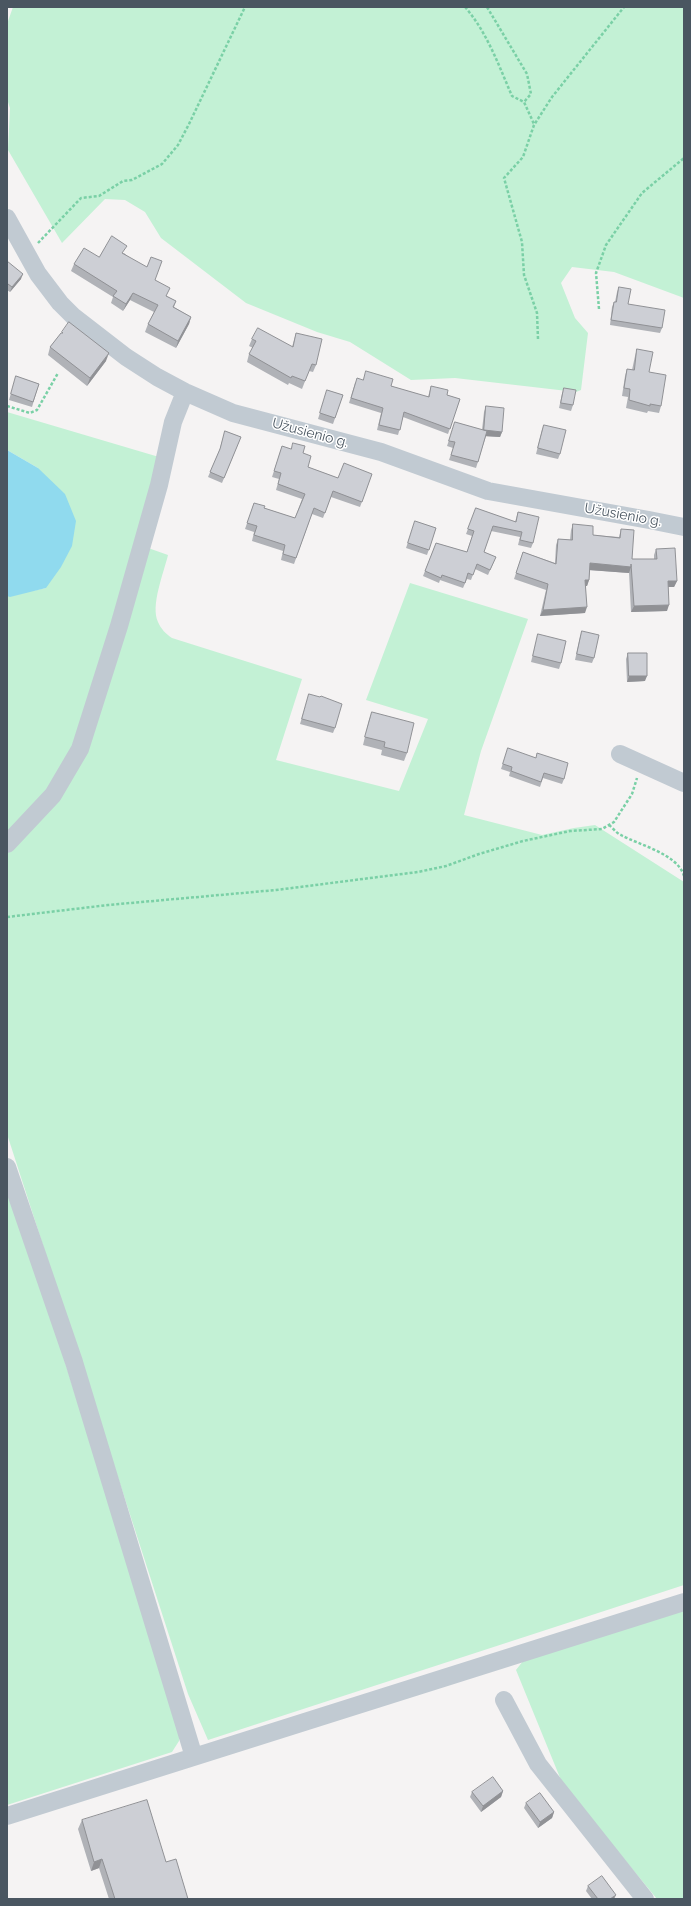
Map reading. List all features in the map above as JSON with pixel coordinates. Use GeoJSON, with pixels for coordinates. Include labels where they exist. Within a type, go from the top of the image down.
{"type":"FeatureCollection","features":[{"type":"Feature","properties":{"kind":"street","name":"Užusienio g."},"geometry":{"type":"LineString","coordinates":[[7,218],[27,255],[50,291],[73,316],[126,357],[157,377],[185,392],[233,413],[381,452],[488,491],[684,527]]}},
{"type":"Feature","properties":{"kind":"street"},"geometry":{"type":"LineString","coordinates":[[7,844],[53,795],[80,749],[121,619],[159,484],[173,422],[185,392]]}},
{"type":"Feature","properties":{"kind":"street"},"geometry":{"type":"LineString","coordinates":[[620,754],[684,783]]}},
{"type":"Feature","properties":{"kind":"street"},"geometry":{"type":"LineString","coordinates":[[7,1167],[74,1362],[194,1757]]}},
{"type":"Feature","properties":{"kind":"street"},"geometry":{"type":"LineString","coordinates":[[7,1816],[684,1602]]}},
{"type":"Feature","properties":{"kind":"street"},"geometry":{"type":"LineString","coordinates":[[504,1700],[538,1764],[645,1899]]}},
{"type":"Feature","properties":{"kind":"path"},"geometry":{"type":"LineString","coordinates":[[27,255],[81,198],[99,196],[123,181],[132,180],[162,164],[178,145],[245,7]]}},
{"type":"Feature","properties":{"kind":"path"},"geometry":{"type":"LineString","coordinates":[[464,7],[474,18],[496,57],[512,96],[524,102],[534,125]]}},
{"type":"Feature","properties":{"kind":"path"},"geometry":{"type":"LineString","coordinates":[[487,7],[527,74],[531,94],[524,102]]}},
{"type":"Feature","properties":{"kind":"path"},"geometry":{"type":"LineString","coordinates":[[538,339],[537,313],[524,275],[522,242],[504,178],[523,157],[534,125],[552,96],[624,7]]}},
{"type":"Feature","properties":{"kind":"path"},"geometry":{"type":"LineString","coordinates":[[599,309],[596,273],[606,245],[642,193],[684,158]]}},
{"type":"Feature","properties":{"kind":"path"},"geometry":{"type":"LineString","coordinates":[[7,406],[30,413],[37,410],[58,373]]}},
{"type":"Feature","properties":{"kind":"path"},"geometry":{"type":"LineString","coordinates":[[7,918],[108,905],[276,890],[418,872],[446,866],[479,854],[523,841],[570,831],[602,829],[614,822],[632,794],[642,764]]}},
{"type":"Feature","properties":{"kind":"path"},"geometry":{"type":"LineString","coordinates":[[609,825],[619,834],[664,854],[682,870],[684,876]]}},
{"type":"Feature","properties":{"kind":"green space"},"geometry":{"type":"Polygon","coordinates":[[[13,7],[684,7],[684,298],[614,272],[572,267],[561,283],[575,318],[588,333],[581,390],[576,392],[455,378],[411,380],[350,342],[317,332],[246,303],[161,238],[145,212],[125,200],[105,199],[62,243],[8,150],[10,108],[7,99],[7,24],[13,7]]]}},
{"type":"Feature","properties":{"kind":"green space"},"geometry":{"type":"Polygon","coordinates":[[[7,412],[159,457],[134,543],[168,555],[157,598],[156,615],[158,622],[164,631],[172,638],[302,679],[276,760],[399,791],[428,719],[366,700],[410,583],[528,619],[481,751],[464,815],[542,835],[595,825],[684,882],[684,1585],[208,1740],[188,1694],[7,1134],[7,596],[46,588],[38,468],[7,450],[7,412]]]}},
{"type":"Feature","properties":{"kind":"green space"},"geometry":{"type":"Polygon","coordinates":[[[7,1188],[55,1330],[179,1727],[179,1741],[172,1752],[7,1805],[7,1188]]]}},
{"type":"Feature","properties":{"kind":"green space"},"geometry":{"type":"Polygon","coordinates":[[[684,1610],[684,1899],[657,1899],[563,1785],[516,1670],[523,1661],[684,1610]]]}},
{"type":"Feature","properties":{"kind":"water"},"geometry":{"type":"Polygon","coordinates":[[[7,450],[38,468],[65,494],[76,521],[72,546],[61,567],[46,588],[10,597],[7,596],[7,450]]]}},
{"type":"Feature","properties":{"kind":"building"},"geometry":{"type":"Polygon","coordinates":[[[112,236],[127,246],[122,253],[147,267],[151,257],[162,261],[155,280],[170,288],[166,296],[176,301],[173,307],[191,317],[178,341],[148,324],[158,305],[133,293],[126,304],[113,296],[117,291],[74,264],[84,248],[99,257],[112,236]]]}},
{"type":"Feature","properties":{"kind":"building"},"geometry":{"type":"Polygon","coordinates":[[[7,261],[23,274],[12,287],[8,284],[7,286],[7,261]]]}},
{"type":"Feature","properties":{"kind":"building"},"geometry":{"type":"Polygon","coordinates":[[[619,287],[631,289],[628,304],[665,310],[662,328],[611,320],[614,302],[616,302],[619,287]]]}},
{"type":"Feature","properties":{"kind":"building"},"geometry":{"type":"Polygon","coordinates":[[[69,322],[109,353],[90,378],[50,347],[61,333],[63,333],[62,332],[69,322]]]}},
{"type":"Feature","properties":{"kind":"building"},"geometry":{"type":"Polygon","coordinates":[[[258,328],[293,347],[296,333],[322,339],[316,365],[312,364],[305,381],[292,376],[291,378],[249,354],[256,341],[252,339],[258,328]]]}},
{"type":"Feature","properties":{"kind":"building"},"geometry":{"type":"Polygon","coordinates":[[[637,349],[653,352],[649,372],[666,375],[661,406],[650,404],[650,406],[629,400],[630,389],[624,388],[627,369],[634,370],[637,349]]]}},
{"type":"Feature","properties":{"kind":"building"},"geometry":{"type":"Polygon","coordinates":[[[366,371],[393,379],[391,386],[429,397],[431,386],[448,390],[447,395],[460,399],[450,429],[404,412],[400,430],[379,425],[383,408],[351,398],[357,378],[363,380],[366,371]]]}},
{"type":"Feature","properties":{"kind":"building"},"geometry":{"type":"Polygon","coordinates":[[[16,376],[39,384],[33,402],[11,394],[16,376]]]}},
{"type":"Feature","properties":{"kind":"building"},"geometry":{"type":"Polygon","coordinates":[[[564,388],[576,390],[573,405],[561,403],[564,388]]]}},
{"type":"Feature","properties":{"kind":"building"},"geometry":{"type":"Polygon","coordinates":[[[327,390],[343,395],[335,418],[320,413],[327,390]]]}},
{"type":"Feature","properties":{"kind":"building"},"geometry":{"type":"Polygon","coordinates":[[[486,406],[504,408],[502,432],[484,430],[486,406]]]}},
{"type":"Feature","properties":{"kind":"building"},"geometry":{"type":"Polygon","coordinates":[[[455,422],[487,431],[478,462],[451,455],[455,442],[449,441],[455,422]]]}},
{"type":"Feature","properties":{"kind":"building"},"geometry":{"type":"Polygon","coordinates":[[[544,425],[566,430],[560,454],[538,448],[544,425]]]}},
{"type":"Feature","properties":{"kind":"building"},"geometry":{"type":"Polygon","coordinates":[[[225,431],[241,437],[224,478],[210,472],[220,449],[225,431]]]}},
{"type":"Feature","properties":{"kind":"building"},"geometry":{"type":"Polygon","coordinates":[[[293,443],[305,446],[303,453],[311,456],[308,467],[338,478],[344,463],[372,474],[362,502],[333,491],[325,513],[314,508],[296,558],[283,554],[285,545],[254,535],[257,526],[247,523],[254,503],[265,506],[264,508],[295,518],[305,494],[278,484],[281,473],[274,471],[282,446],[291,449],[293,443]]]}},
{"type":"Feature","properties":{"kind":"building"},"geometry":{"type":"Polygon","coordinates":[[[476,508],[516,522],[518,512],[539,517],[533,543],[520,540],[522,532],[493,526],[484,552],[496,557],[490,570],[477,564],[473,575],[468,573],[465,583],[442,575],[441,578],[425,571],[436,543],[467,552],[474,531],[468,529],[476,508]]]}},
{"type":"Feature","properties":{"kind":"building"},"geometry":{"type":"Polygon","coordinates":[[[415,521],[436,528],[429,550],[408,543],[415,521]]]}},
{"type":"Feature","properties":{"kind":"building"},"geometry":{"type":"Polygon","coordinates":[[[573,524],[593,526],[593,535],[620,538],[621,529],[634,530],[632,559],[657,559],[656,549],[675,548],[677,581],[668,581],[669,605],[634,606],[631,564],[631,567],[590,563],[589,580],[585,580],[587,607],[543,610],[548,584],[516,573],[523,552],[556,564],[558,539],[572,540],[573,524]]]}},
{"type":"Feature","properties":{"kind":"building"},"geometry":{"type":"Polygon","coordinates":[[[582,631],[599,635],[594,658],[577,654],[582,631]]]}},
{"type":"Feature","properties":{"kind":"building"},"geometry":{"type":"Polygon","coordinates":[[[538,634],[566,641],[561,663],[533,656],[538,634]]]}},
{"type":"Feature","properties":{"kind":"building"},"geometry":{"type":"Polygon","coordinates":[[[628,653],[647,653],[647,676],[629,676],[628,653]]]}},
{"type":"Feature","properties":{"kind":"building"},"geometry":{"type":"Polygon","coordinates":[[[309,694],[321,696],[342,704],[335,728],[302,719],[309,694]]]}},
{"type":"Feature","properties":{"kind":"building"},"geometry":{"type":"Polygon","coordinates":[[[372,712],[414,723],[407,753],[384,747],[385,742],[365,737],[372,712]]]}},
{"type":"Feature","properties":{"kind":"building"},"geometry":{"type":"Polygon","coordinates":[[[508,748],[536,758],[537,753],[568,763],[564,779],[544,773],[541,782],[511,771],[512,767],[503,764],[508,748]]]}},
{"type":"Feature","properties":{"kind":"building"},"geometry":{"type":"Polygon","coordinates":[[[493,1777],[503,1791],[483,1806],[472,1792],[493,1777]]]}},
{"type":"Feature","properties":{"kind":"building"},"geometry":{"type":"Polygon","coordinates":[[[540,1793],[554,1812],[540,1822],[526,1803],[540,1793]]]}},
{"type":"Feature","properties":{"kind":"building"},"geometry":{"type":"Polygon","coordinates":[[[147,1800],[166,1862],[176,1859],[188,1899],[115,1899],[102,1859],[94,1862],[82,1820],[147,1800]]]}},
{"type":"Feature","properties":{"kind":"building"},"geometry":{"type":"Polygon","coordinates":[[[602,1876],[616,1895],[610,1899],[598,1899],[588,1886],[602,1876]]]}}]}
